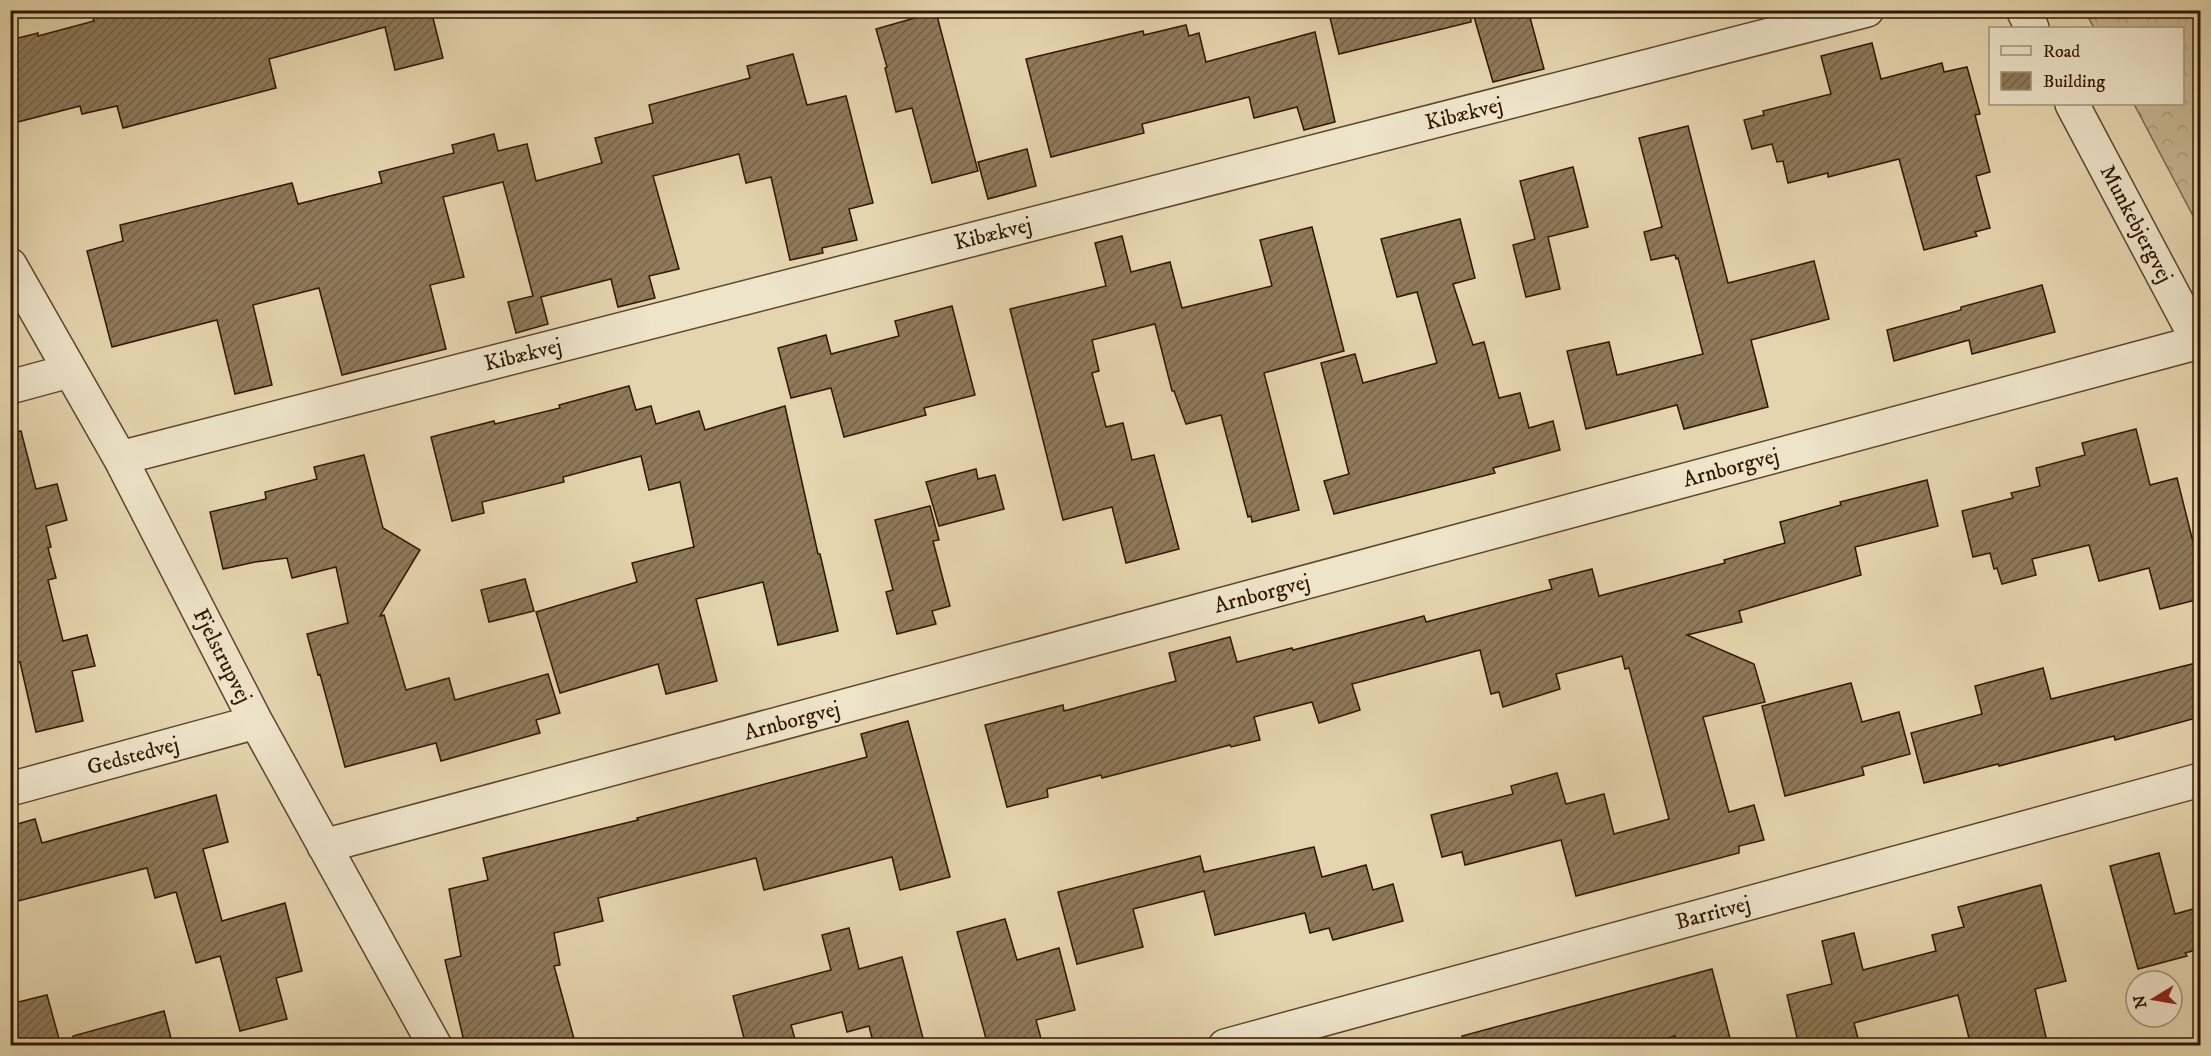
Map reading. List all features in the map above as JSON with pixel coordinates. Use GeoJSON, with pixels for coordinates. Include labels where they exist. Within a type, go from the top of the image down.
{"type":"FeatureCollection","features":[{"type":"Feature","properties":{"kind":"street","name":"Kibækvej"},"geometry":{"type":"LineString","coordinates":[[120,458],[1867,10]]}},
{"type":"Feature","properties":{"kind":"street"},"geometry":{"type":"LineString","coordinates":[[2023,10],[2032,27]]}},
{"type":"Feature","properties":{"kind":"street","name":"Munkebjergvej"},"geometry":{"type":"LineString","coordinates":[[2073,105],[2200,344]]}},
{"type":"Feature","properties":{"kind":"street","name":"Fjelstrupvej"},"geometry":{"type":"LineString","coordinates":[[10,265],[120,458],[256,722],[429,1044]]}},
{"type":"Feature","properties":{"kind":"street","name":"Arnborgvej"},"geometry":{"type":"LineString","coordinates":[[324,846],[2200,344]]}},
{"type":"Feature","properties":{"kind":"street"},"geometry":{"type":"LineString","coordinates":[[10,387],[69,371]]}},
{"type":"Feature","properties":{"kind":"street","name":"Gedstedvej"},"geometry":{"type":"LineString","coordinates":[[10,789],[256,722]]}},
{"type":"Feature","properties":{"kind":"street","name":"Barritvej"},"geometry":{"type":"LineString","coordinates":[[1225,1046],[2200,780]]}},
{"type":"Feature","properties":{"kind":"green space"},"geometry":{"type":"Polygon","coordinates":[[[2085,11],[2200,11],[2200,229],[2135,105],[2184,105],[2184,27],[2093,27],[2085,11]]]}},
{"type":"Feature","properties":{"kind":"building"},"geometry":{"type":"Polygon","coordinates":[[[109,10],[431,10],[443,58],[395,70],[385,27],[269,59],[276,88],[123,128],[117,106],[82,114],[80,106],[10,124],[10,40],[38,33],[38,36],[94,21],[92,15],[109,10]]]}},
{"type":"Feature","properties":{"kind":"building"},"geometry":{"type":"Polygon","coordinates":[[[1328,10],[1470,10],[1471,22],[1339,54],[1328,10]]]}},
{"type":"Feature","properties":{"kind":"building"},"geometry":{"type":"Polygon","coordinates":[[[1472,10],[1528,10],[1544,69],[1493,82],[1472,10]]]}},
{"type":"Feature","properties":{"kind":"building"},"geometry":{"type":"Polygon","coordinates":[[[936,12],[978,171],[932,183],[912,108],[896,112],[876,29],[936,12]]]}},
{"type":"Feature","properties":{"kind":"building"},"geometry":{"type":"Polygon","coordinates":[[[1186,25],[1189,36],[1199,33],[1206,62],[1315,32],[1335,122],[1304,130],[1297,107],[1254,118],[1249,97],[1142,124],[1144,133],[1051,157],[1026,59],[1143,31],[1144,35],[1186,25]]]}},
{"type":"Feature","properties":{"kind":"building"},"geometry":{"type":"Polygon","coordinates":[[[1872,43],[1881,79],[1942,63],[1944,72],[1967,67],[1980,114],[1975,115],[1990,172],[1976,176],[1990,228],[1975,232],[1977,236],[1924,250],[1899,159],[1828,177],[1828,173],[1788,183],[1783,161],[1777,162],[1772,144],[1752,149],[1744,120],[1764,115],[1763,111],[1831,94],[1821,56],[1872,43]]]}},
{"type":"Feature","properties":{"kind":"building"},"geometry":{"type":"Polygon","coordinates":[[[793,54],[807,105],[846,96],[873,203],[849,209],[857,240],[822,248],[823,253],[790,260],[771,177],[746,183],[739,154],[653,176],[679,269],[649,276],[655,298],[618,307],[611,279],[541,297],[548,324],[516,333],[508,302],[533,296],[503,182],[443,197],[464,277],[430,285],[446,349],[342,375],[319,288],[253,305],[272,385],[235,394],[217,320],[112,347],[87,251],[123,241],[120,225],[292,183],[298,204],[382,183],[379,172],[454,153],[452,145],[494,134],[498,151],[527,144],[536,181],[602,163],[595,138],[653,123],[649,105],[750,78],[747,66],[793,54]]]}},
{"type":"Feature","properties":{"kind":"building"},"geometry":{"type":"Polygon","coordinates":[[[1688,126],[1728,283],[1814,261],[1829,319],[1751,340],[1768,407],[1684,429],[1677,405],[1586,429],[1567,351],[1609,342],[1617,375],[1703,354],[1678,258],[1676,259],[1675,255],[1651,260],[1644,232],[1662,227],[1639,138],[1688,126]]]}},
{"type":"Feature","properties":{"kind":"building"},"geometry":{"type":"Polygon","coordinates":[[[1027,149],[1036,186],[988,199],[978,162],[1027,149]]]}},
{"type":"Feature","properties":{"kind":"building"},"geometry":{"type":"Polygon","coordinates":[[[1573,167],[1588,227],[1548,237],[1560,289],[1526,297],[1513,245],[1535,239],[1520,181],[1573,167]]]}},
{"type":"Feature","properties":{"kind":"building"},"geometry":{"type":"Polygon","coordinates":[[[1460,219],[1475,278],[1453,284],[1473,345],[1484,342],[1499,398],[1520,393],[1529,428],[1553,421],[1560,450],[1493,468],[1495,473],[1334,514],[1324,481],[1349,474],[1321,363],[1355,354],[1363,383],[1437,363],[1417,292],[1397,297],[1381,239],[1460,219]]]}},
{"type":"Feature","properties":{"kind":"building"},"geometry":{"type":"Polygon","coordinates":[[[1312,227],[1344,351],[1264,373],[1299,510],[1252,522],[1251,516],[1248,517],[1221,415],[1186,424],[1174,391],[1172,391],[1155,324],[1092,340],[1099,371],[1092,373],[1106,427],[1123,423],[1132,460],[1154,455],[1179,549],[1126,563],[1112,507],[1063,520],[1010,309],[1106,286],[1095,243],[1122,236],[1131,272],[1170,262],[1182,308],[1272,286],[1260,240],[1312,227]]]}},
{"type":"Feature","properties":{"kind":"building"},"geometry":{"type":"Polygon","coordinates":[[[2042,285],[2055,332],[1972,354],[1969,340],[1894,361],[1887,330],[2042,285]]]}},
{"type":"Feature","properties":{"kind":"building"},"geometry":{"type":"Polygon","coordinates":[[[952,306],[975,395],[924,408],[926,415],[844,437],[831,388],[791,398],[778,348],[826,335],[831,354],[899,336],[895,321],[952,306]]]}},
{"type":"Feature","properties":{"kind":"building"},"geometry":{"type":"Polygon","coordinates":[[[629,386],[636,410],[651,406],[656,424],[699,411],[705,430],[785,406],[818,554],[820,554],[838,631],[778,645],[763,582],[696,599],[717,681],[666,694],[658,664],[560,693],[536,612],[637,582],[632,563],[694,547],[680,482],[649,490],[641,456],[563,477],[564,482],[482,502],[484,513],[452,521],[431,437],[560,408],[559,405],[629,386]]]}},
{"type":"Feature","properties":{"kind":"building"},"geometry":{"type":"Polygon","coordinates":[[[2136,429],[2150,485],[2177,478],[2194,546],[2200,544],[2200,599],[2160,609],[2149,568],[2099,581],[2089,545],[2032,559],[2036,575],[2002,584],[1997,568],[1994,569],[1990,553],[1973,557],[1962,511],[2013,498],[2011,493],[2040,486],[2036,468],[2085,455],[2082,443],[2136,429]]]}},
{"type":"Feature","properties":{"kind":"building"},"geometry":{"type":"Polygon","coordinates":[[[21,431],[36,489],[57,484],[67,520],[46,526],[51,547],[48,548],[56,578],[48,580],[63,641],[87,635],[95,666],[72,671],[83,721],[36,732],[20,662],[10,664],[10,432],[21,431]]]}},
{"type":"Feature","properties":{"kind":"building"},"geometry":{"type":"Polygon","coordinates":[[[364,455],[383,528],[420,550],[380,616],[384,615],[406,690],[449,678],[455,700],[548,674],[560,713],[536,720],[540,733],[441,761],[436,743],[345,767],[307,634],[348,623],[336,567],[292,578],[287,558],[223,569],[210,512],[266,499],[265,492],[317,479],[314,467],[364,455]]]}},
{"type":"Feature","properties":{"kind":"building"},"geometry":{"type":"Polygon","coordinates":[[[976,469],[978,479],[995,475],[1004,509],[939,526],[926,482],[976,469]]]}},
{"type":"Feature","properties":{"kind":"building"},"geometry":{"type":"Polygon","coordinates":[[[1927,480],[1938,526],[1855,547],[1861,575],[1739,611],[1742,622],[1687,635],[1754,664],[1765,702],[1703,717],[1729,812],[1754,805],[1764,840],[1739,846],[1739,853],[1576,896],[1561,840],[1465,865],[1462,852],[1442,857],[1431,815],[1513,794],[1511,786],[1557,773],[1566,804],[1604,794],[1614,834],[1669,819],[1629,668],[1625,669],[1622,656],[1556,674],[1560,689],[1503,707],[1499,692],[1491,694],[1480,650],[1352,684],[1360,710],[1319,723],[1312,702],[1254,717],[1260,740],[1231,747],[1230,745],[1102,778],[1101,775],[1047,789],[1048,797],[1007,807],[985,725],[1063,705],[1064,711],[1176,681],[1169,653],[1230,637],[1237,662],[1424,616],[1426,622],[1552,589],[1549,580],[1592,569],[1599,596],[1725,563],[1724,560],[1785,543],[1780,522],[1841,505],[1840,502],[1927,480]]]}},
{"type":"Feature","properties":{"kind":"building"},"geometry":{"type":"Polygon","coordinates":[[[930,506],[939,540],[933,541],[950,606],[932,611],[936,624],[897,634],[886,592],[893,590],[875,520],[930,506]]]}},
{"type":"Feature","properties":{"kind":"building"},"geometry":{"type":"Polygon","coordinates":[[[525,579],[534,611],[489,622],[481,590],[525,579]]]}},
{"type":"Feature","properties":{"kind":"building"},"geometry":{"type":"Polygon","coordinates":[[[2200,662],[2200,717],[2115,740],[2114,736],[1924,783],[1911,733],[1982,714],[1975,686],[2043,668],[2051,699],[2200,662]]]}},
{"type":"Feature","properties":{"kind":"building"},"geometry":{"type":"Polygon","coordinates":[[[1851,683],[1862,722],[1899,712],[1910,754],[1862,767],[1864,775],[1785,796],[1762,706],[1851,683]]]}},
{"type":"Feature","properties":{"kind":"building"},"geometry":{"type":"Polygon","coordinates":[[[908,721],[950,877],[900,890],[892,857],[764,890],[756,858],[598,898],[603,921],[554,933],[560,965],[554,966],[576,1046],[508,1046],[506,1039],[477,1046],[465,1046],[445,960],[461,956],[449,889],[488,880],[483,858],[638,820],[637,818],[867,757],[861,734],[908,721]]]}},
{"type":"Feature","properties":{"kind":"building"},"geometry":{"type":"Polygon","coordinates":[[[216,795],[228,842],[203,849],[222,921],[285,903],[302,971],[276,978],[287,1019],[240,1031],[220,956],[196,963],[176,892],[155,898],[147,868],[10,903],[10,826],[35,819],[42,843],[216,795]]]}},
{"type":"Feature","properties":{"kind":"building"},"geometry":{"type":"Polygon","coordinates":[[[1314,847],[1322,877],[1366,865],[1373,890],[1393,884],[1403,921],[1333,940],[1329,928],[1310,933],[1305,913],[1215,935],[1204,891],[1133,909],[1143,947],[1077,964],[1058,892],[1200,856],[1204,872],[1314,847]]]}},
{"type":"Feature","properties":{"kind":"building"},"geometry":{"type":"Polygon","coordinates":[[[2159,853],[2175,914],[2193,909],[2200,938],[2200,949],[2185,953],[2187,956],[2138,969],[2110,866],[2159,853]]]}},
{"type":"Feature","properties":{"kind":"building"},"geometry":{"type":"Polygon","coordinates":[[[2041,885],[2066,981],[2035,989],[2048,1046],[1971,1046],[1958,995],[1854,1023],[1860,1046],[1799,1046],[1787,995],[1832,984],[1822,941],[1854,933],[1863,970],[1936,951],[1932,935],[1964,927],[1958,907],[2041,885]]]}},
{"type":"Feature","properties":{"kind":"building"},"geometry":{"type":"Polygon","coordinates":[[[1005,919],[1017,960],[1059,948],[1075,1010],[1036,1020],[1043,1046],[988,1046],[957,932],[1005,919]]]}},
{"type":"Feature","properties":{"kind":"building"},"geometry":{"type":"Polygon","coordinates":[[[849,928],[859,969],[902,957],[925,1046],[874,1046],[869,1026],[847,1032],[842,1012],[791,1025],[797,1046],[746,1046],[733,996],[831,970],[822,935],[849,928]]]}},
{"type":"Feature","properties":{"kind":"building"},"geometry":{"type":"Polygon","coordinates":[[[1712,969],[1732,1046],[1677,1046],[1675,1036],[1639,1046],[1463,1046],[1462,1036],[1712,969]]]}},
{"type":"Feature","properties":{"kind":"building"},"geometry":{"type":"Polygon","coordinates":[[[47,995],[61,1046],[10,1046],[10,1004],[47,995]]]}},
{"type":"Feature","properties":{"kind":"building"},"geometry":{"type":"Polygon","coordinates":[[[164,1011],[173,1046],[74,1046],[73,1036],[164,1011]]]}}]}
